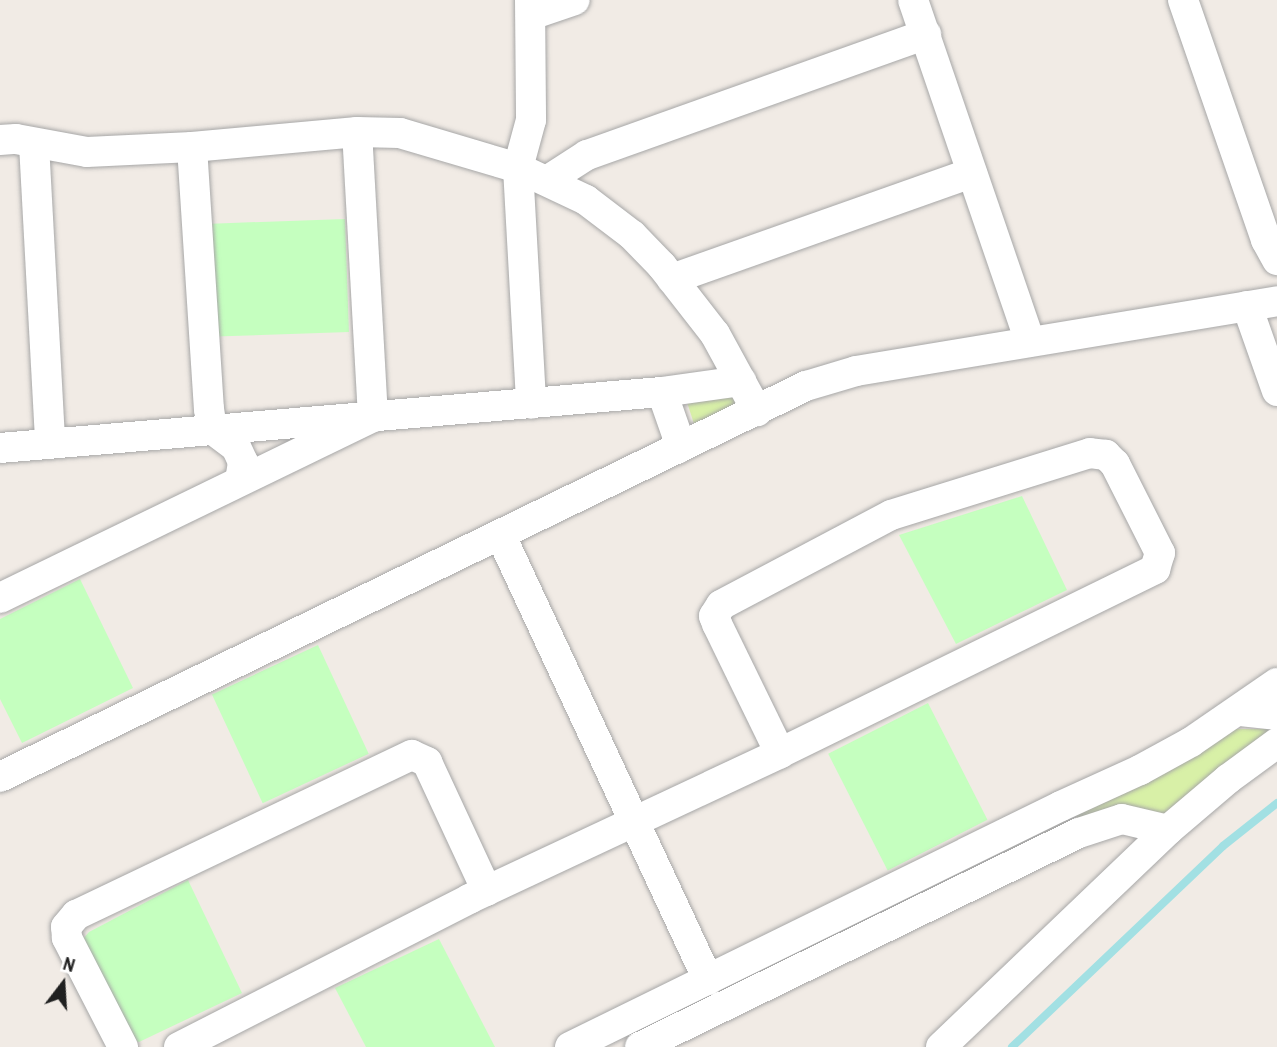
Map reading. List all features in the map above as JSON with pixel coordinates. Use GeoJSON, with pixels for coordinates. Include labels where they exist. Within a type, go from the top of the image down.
{"type":"FeatureCollection","features":[{"type":"Feature","properties":{"kind":"street"},"geometry":{"type":"LineString","coordinates":[[531,404],[519,168],[531,120],[530,8],[575,0]]}},
{"type":"Feature","properties":{"kind":"street"},"geometry":{"type":"LineString","coordinates":[[913,0],[1030,342]]}},
{"type":"Feature","properties":{"kind":"street"},"geometry":{"type":"LineString","coordinates":[[1183,0],[1266,240],[1277,260]]}},
{"type":"Feature","properties":{"kind":"street"},"geometry":{"type":"LineString","coordinates":[[548,180],[587,155],[926,34]]}},
{"type":"Feature","properties":{"kind":"street"},"geometry":{"type":"LineString","coordinates":[[357,132],[373,417]]}},
{"type":"Feature","properties":{"kind":"street"},"geometry":{"type":"LineString","coordinates":[[0,140],[16,139],[87,152],[192,147],[357,132],[400,133],[519,168],[586,200],[632,235],[672,279],[715,334],[757,411]]}},
{"type":"Feature","properties":{"kind":"street"},"geometry":{"type":"LineString","coordinates":[[34,144],[50,442]]}},
{"type":"Feature","properties":{"kind":"street"},"geometry":{"type":"LineString","coordinates":[[192,147],[212,429],[236,447],[243,462],[240,481]]}},
{"type":"Feature","properties":{"kind":"street"},"geometry":{"type":"LineString","coordinates":[[672,279],[972,173]]}},
{"type":"Feature","properties":{"kind":"street"},"geometry":{"type":"LineString","coordinates":[[0,777],[806,386],[856,371],[1277,301]]}},
{"type":"Feature","properties":{"kind":"street"},"geometry":{"type":"LineString","coordinates":[[1247,306],[1277,391]]}},
{"type":"Feature","properties":{"kind":"street"},"geometry":{"type":"LineString","coordinates":[[0,448],[531,404],[662,392],[741,381]]}},
{"type":"Feature","properties":{"kind":"street"},"geometry":{"type":"LineString","coordinates":[[662,392],[674,423],[677,449]]}},
{"type":"Feature","properties":{"kind":"street"},"geometry":{"type":"LineString","coordinates":[[0,598],[373,417]]}},
{"type":"Feature","properties":{"kind":"street"},"geometry":{"type":"LineString","coordinates":[[179,1047],[487,891],[780,753],[1155,569],[1160,553],[1115,464],[1105,455],[1090,453],[891,516],[721,605],[714,616],[717,624],[780,753]]}},
{"type":"Feature","properties":{"kind":"street"},"geometry":{"type":"LineString","coordinates":[[501,536],[708,980]]}},
{"type":"Feature","properties":{"kind":"street"},"geometry":{"type":"LineString","coordinates":[[570,1047],[1060,806],[1140,770],[1239,711],[1277,683]]}},
{"type":"Feature","properties":{"kind":"street"},"geometry":{"type":"LineString","coordinates":[[1239,711],[1277,715]]}},
{"type":"Feature","properties":{"kind":"street"},"geometry":{"type":"LineString","coordinates":[[941,1047],[1168,830],[1228,779],[1277,743]]}},
{"type":"Feature","properties":{"kind":"street"},"geometry":{"type":"LineString","coordinates":[[122,1047],[66,937],[66,927],[76,915],[412,755],[427,762],[487,891]]}},
{"type":"Feature","properties":{"kind":"street"},"geometry":{"type":"LineString","coordinates":[[640,1047],[1079,833],[1122,819],[1168,830]]}},
{"type":"Feature","properties":{"kind":"green space"},"geometry":{"type":"Polygon","coordinates":[[[345,219],[349,332],[216,337],[212,224],[345,219]]]}},
{"type":"Feature","properties":{"kind":"green space"},"geometry":{"type":"Polygon","coordinates":[[[729,396],[737,398],[734,406],[695,427],[687,402],[729,396]]]}},
{"type":"Feature","properties":{"kind":"green space"},"geometry":{"type":"Polygon","coordinates":[[[1022,496],[1067,590],[956,644],[899,535],[1022,496]]]}},
{"type":"Feature","properties":{"kind":"green space"},"geometry":{"type":"Polygon","coordinates":[[[80,579],[133,688],[22,743],[0,699],[0,619],[80,579]]]}},
{"type":"Feature","properties":{"kind":"green space"},"geometry":{"type":"Polygon","coordinates":[[[318,645],[369,754],[263,803],[212,694],[318,645]]]}},
{"type":"Feature","properties":{"kind":"green space"},"geometry":{"type":"Polygon","coordinates":[[[928,703],[987,820],[888,871],[828,754],[928,703]]]}},
{"type":"Feature","properties":{"kind":"green space"},"geometry":{"type":"Polygon","coordinates":[[[1231,729],[1277,729],[1166,819],[1080,821],[1075,815],[1231,729]]]}},
{"type":"Feature","properties":{"kind":"green space"},"geometry":{"type":"Polygon","coordinates":[[[188,880],[242,993],[139,1042],[130,1039],[82,940],[89,932],[188,880]]]}},
{"type":"Feature","properties":{"kind":"green space"},"geometry":{"type":"Polygon","coordinates":[[[439,939],[495,1047],[366,1047],[335,988],[439,939]]]}},
{"type":"Feature","properties":{"kind":"waterway"},"geometry":{"type":"LineString","coordinates":[[1012,1047],[1223,846],[1277,803]]}}]}
